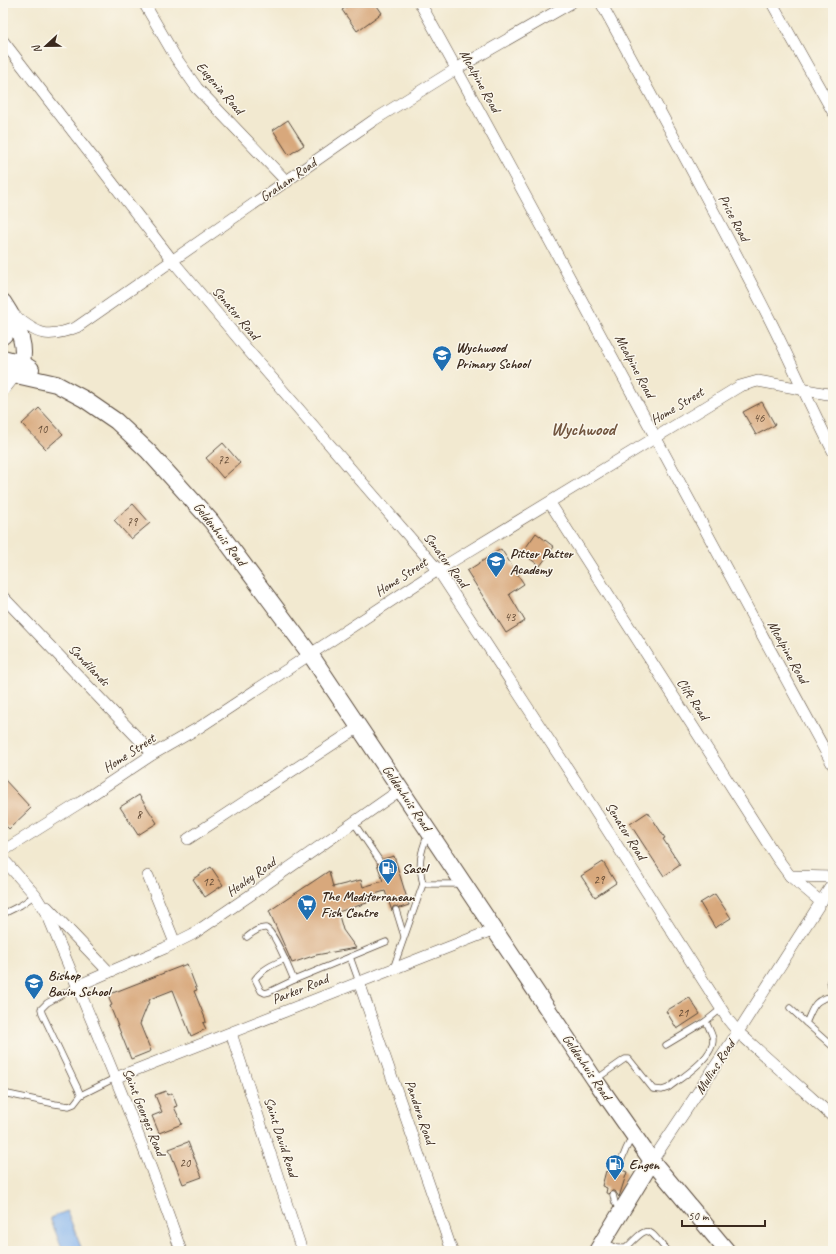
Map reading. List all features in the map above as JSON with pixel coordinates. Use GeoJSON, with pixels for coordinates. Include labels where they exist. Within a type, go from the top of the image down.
{"type":"FeatureCollection","features":[{"type":"Feature","properties":{"kind":"main road"},"geometry":{"type":"LineString","coordinates":[[3,336],[9,312]]}},
{"type":"Feature","properties":{"kind":"main road"},"geometry":{"type":"LineString","coordinates":[[9,312],[22,341],[23,352],[13,370]]}},
{"type":"Feature","properties":{"kind":"main road","name":"Geldenhuis Road"},"geometry":{"type":"LineString","coordinates":[[3,358],[13,370],[49,382],[84,399],[116,421],[148,451],[211,521],[310,654],[595,1080],[652,1161],[727,1251]]}},
{"type":"Feature","properties":{"kind":"main road","name":"Mullins Road"},"geometry":{"type":"LineString","coordinates":[[600,1246],[652,1161]]}},
{"type":"Feature","properties":{"kind":"street","name":"Eugenia Road"},"geometry":{"type":"LineString","coordinates":[[144,3],[179,63],[197,88],[287,182]]}},
{"type":"Feature","properties":{"kind":"street","name":"Mcalpine Road"},"geometry":{"type":"LineString","coordinates":[[420,3],[833,765]]}},
{"type":"Feature","properties":{"kind":"street","name":"Graham Road"},"geometry":{"type":"LineString","coordinates":[[9,312],[26,325],[40,332],[51,334],[62,333],[77,327],[374,120],[456,69],[571,3]]}},
{"type":"Feature","properties":{"kind":"street","name":"Price Road"},"geometry":{"type":"LineString","coordinates":[[601,3],[714,212],[770,321],[804,390],[816,419],[833,451]]}},
{"type":"Feature","properties":{"kind":"street"},"geometry":{"type":"LineString","coordinates":[[772,3],[833,112]]}},
{"type":"Feature","properties":{"kind":"street","name":"Senator Road"},"geometry":{"type":"LineString","coordinates":[[3,41],[172,260],[438,570],[590,803],[721,1009],[738,1032],[833,1117]]}},
{"type":"Feature","properties":{"kind":"street"},"geometry":{"type":"LineString","coordinates":[[3,391],[13,370]]}},
{"type":"Feature","properties":{"kind":"street","name":"Home Street"},"geometry":{"type":"LineString","coordinates":[[3,851],[81,802],[153,754],[200,727],[438,570],[550,503],[734,389],[748,383],[758,381],[833,395]]}},
{"type":"Feature","properties":{"kind":"street","name":"Clift Road"},"geometry":{"type":"LineString","coordinates":[[550,503],[773,852],[790,876],[821,902]]}},
{"type":"Feature","properties":{"kind":"street","name":"Sandilands"},"geometry":{"type":"LineString","coordinates":[[3,597],[153,754]]}},
{"type":"Feature","properties":{"kind":"street"},"geometry":{"type":"LineString","coordinates":[[188,839],[359,727]]}},
{"type":"Feature","properties":{"kind":"street","name":"Healey Road"},"geometry":{"type":"LineString","coordinates":[[77,986],[193,934],[400,790]]}},
{"type":"Feature","properties":{"kind":"street"},"geometry":{"type":"LineString","coordinates":[[3,859],[35,895],[109,972]]}},
{"type":"Feature","properties":{"kind":"street"},"geometry":{"type":"LineString","coordinates":[[148,876],[175,943]]}},
{"type":"Feature","properties":{"kind":"street"},"geometry":{"type":"LineString","coordinates":[[790,876],[833,876]]}},
{"type":"Feature","properties":{"kind":"street","name":"Mullins Road"},"geometry":{"type":"LineString","coordinates":[[652,1161],[738,1032],[833,883]]}},
{"type":"Feature","properties":{"kind":"street"},"geometry":{"type":"LineString","coordinates":[[35,895],[48,916],[77,986]]}},
{"type":"Feature","properties":{"kind":"street","name":"Parker Road"},"geometry":{"type":"LineString","coordinates":[[115,1078],[495,929]]}},
{"type":"Feature","properties":{"kind":"street","name":"Pandora Road"},"geometry":{"type":"LineString","coordinates":[[359,982],[452,1251]]}},
{"type":"Feature","properties":{"kind":"street","name":"Saint Georges Road"},"geometry":{"type":"LineString","coordinates":[[77,986],[115,1078],[181,1251]]}},
{"type":"Feature","properties":{"kind":"street","name":"Saint David Road"},"geometry":{"type":"LineString","coordinates":[[231,1033],[302,1251]]}},
{"type":"Feature","properties":{"kind":"lane"},"geometry":{"type":"LineString","coordinates":[[354,823],[379,860]]}},
{"type":"Feature","properties":{"kind":"lane"},"geometry":{"type":"LineString","coordinates":[[393,969],[423,884],[420,871],[420,861],[422,848],[430,832]]}},
{"type":"Feature","properties":{"kind":"lane"},"geometry":{"type":"LineString","coordinates":[[423,884],[465,884]]}},
{"type":"Feature","properties":{"kind":"lane"},"geometry":{"type":"LineString","coordinates":[[3,914],[22,905],[35,895]]}},
{"type":"Feature","properties":{"kind":"lane"},"geometry":{"type":"LineString","coordinates":[[396,910],[404,936]]}},
{"type":"Feature","properties":{"kind":"lane"},"geometry":{"type":"LineString","coordinates":[[247,937],[259,929],[265,928],[270,931],[294,980]]}},
{"type":"Feature","properties":{"kind":"lane"},"geometry":{"type":"LineString","coordinates":[[285,959],[262,971],[255,978],[261,991],[265,993],[269,992],[294,980],[386,942]]}},
{"type":"Feature","properties":{"kind":"lane"},"geometry":{"type":"LineString","coordinates":[[350,957],[359,982]]}},
{"type":"Feature","properties":{"kind":"lane"},"geometry":{"type":"LineString","coordinates":[[806,1022],[818,1000],[833,996],[830,981],[833,975]]}},
{"type":"Feature","properties":{"kind":"lane"},"geometry":{"type":"LineString","coordinates":[[77,986],[47,1003],[42,1009],[42,1013],[81,1095]]}},
{"type":"Feature","properties":{"kind":"lane"},"geometry":{"type":"LineString","coordinates":[[790,1008],[833,1047]]}},
{"type":"Feature","properties":{"kind":"lane"},"geometry":{"type":"LineString","coordinates":[[666,1045],[706,1021],[721,1009]]}},
{"type":"Feature","properties":{"kind":"lane"},"geometry":{"type":"LineString","coordinates":[[595,1080],[625,1060],[629,1060],[653,1089],[662,1090],[668,1088],[695,1067],[712,1047],[712,1033],[706,1021]]}},
{"type":"Feature","properties":{"kind":"lane"},"geometry":{"type":"LineString","coordinates":[[3,1093],[69,1106],[74,1104],[81,1095],[115,1078]]}},
{"type":"Feature","properties":{"kind":"lane"},"geometry":{"type":"LineString","coordinates":[[618,1170],[626,1149],[634,1134]]}},
{"type":"Feature","properties":{"kind":"lane"},"geometry":{"type":"LineString","coordinates":[[613,1195],[615,1203],[621,1212]]}},
{"type":"Feature","properties":{"kind":"lane"},"geometry":{"type":"LineString","coordinates":[[600,1246],[628,1249],[643,1231],[648,1231],[652,1233],[667,1251]]}},
{"type":"Feature","properties":{"kind":"water"},"geometry":{"type":"Polygon","coordinates":[[[67,1211],[82,1250],[63,1251],[50,1218],[67,1211]]]}},
{"type":"Feature","properties":{"kind":"building"},"geometry":{"type":"Polygon","coordinates":[[[352,3],[375,3],[382,13],[357,31],[342,10],[352,3]]]}},
{"type":"Feature","properties":{"kind":"building"},"geometry":{"type":"Polygon","coordinates":[[[288,120],[304,145],[289,155],[273,130],[288,120]]]}},
{"type":"Feature","properties":{"kind":"building"},"geometry":{"type":"Polygon","coordinates":[[[762,402],[775,425],[756,435],[743,412],[762,402]]]}},
{"type":"Feature","properties":{"kind":"building"},"geometry":{"type":"Polygon","coordinates":[[[39,408],[63,434],[46,449],[22,424],[39,408]]]}},
{"type":"Feature","properties":{"kind":"building"},"geometry":{"type":"Polygon","coordinates":[[[223,443],[240,463],[223,478],[206,458],[223,443]]]}},
{"type":"Feature","properties":{"kind":"building"},"geometry":{"type":"Polygon","coordinates":[[[133,504],[150,523],[131,539],[114,520],[133,504]]]}},
{"type":"Feature","properties":{"kind":"building"},"geometry":{"type":"Polygon","coordinates":[[[536,533],[554,547],[540,566],[522,553],[536,533]]]}},
{"type":"Feature","properties":{"kind":"building","name":"Pitter Patter Academy"},"geometry":{"type":"Polygon","coordinates":[[[501,549],[524,584],[509,594],[525,621],[506,633],[467,571],[501,549]]]}},
{"type":"Feature","properties":{"kind":"building"},"geometry":{"type":"Polygon","coordinates":[[[3,778],[31,808],[9,829],[3,823],[3,778]]]}},
{"type":"Feature","properties":{"kind":"building"},"geometry":{"type":"Polygon","coordinates":[[[139,795],[157,823],[138,835],[120,807],[139,795]]]}},
{"type":"Feature","properties":{"kind":"building"},"geometry":{"type":"Polygon","coordinates":[[[648,812],[680,865],[664,876],[630,824],[648,812]]]}},
{"type":"Feature","properties":{"kind":"building","name":"The Mediterranean Fish Centre"},"geometry":{"type":"Polygon","coordinates":[[[394,856],[409,905],[400,908],[395,906],[393,907],[392,911],[385,891],[365,897],[367,903],[338,912],[343,930],[356,948],[316,955],[292,963],[269,911],[329,871],[333,887],[361,880],[363,887],[383,881],[377,864],[382,863],[383,859],[394,856]]]}},
{"type":"Feature","properties":{"kind":"building"},"geometry":{"type":"Polygon","coordinates":[[[603,862],[616,883],[595,897],[581,876],[603,862]]]}},
{"type":"Feature","properties":{"kind":"building"},"geometry":{"type":"Polygon","coordinates":[[[211,867],[223,885],[205,897],[193,879],[211,867]]]}},
{"type":"Feature","properties":{"kind":"building"},"geometry":{"type":"Polygon","coordinates":[[[715,894],[731,918],[715,928],[700,903],[715,894]]]}},
{"type":"Feature","properties":{"kind":"building"},"geometry":{"type":"Polygon","coordinates":[[[187,964],[197,990],[194,991],[205,1018],[206,1022],[203,1023],[206,1029],[191,1036],[173,990],[150,999],[140,1024],[151,1051],[131,1059],[110,1006],[112,1005],[109,999],[110,994],[187,964]]]}},
{"type":"Feature","properties":{"kind":"building"},"geometry":{"type":"Polygon","coordinates":[[[689,997],[700,1014],[677,1029],[666,1011],[689,997]]]}},
{"type":"Feature","properties":{"kind":"building"},"geometry":{"type":"Polygon","coordinates":[[[166,1091],[167,1095],[172,1093],[177,1106],[174,1107],[182,1124],[159,1133],[152,1116],[162,1112],[155,1095],[166,1091]]]}},
{"type":"Feature","properties":{"kind":"building"},"geometry":{"type":"Polygon","coordinates":[[[188,1142],[202,1177],[183,1184],[169,1149],[188,1142]]]}},
{"type":"Feature","properties":{"kind":"building"},"geometry":{"type":"Polygon","coordinates":[[[614,1168],[614,1171],[617,1173],[620,1173],[622,1170],[627,1172],[619,1197],[615,1191],[612,1191],[609,1194],[606,1193],[607,1188],[602,1186],[606,1171],[612,1173],[614,1168]]]}},
{"type":"Feature","properties":{"kind":"place","name":"Wychwood Primary School"},"geometry":{"type":"Point","coordinates":[442,372]}},
{"type":"Feature","properties":{"kind":"place","name":"Pitter Patter Academy"},"geometry":{"type":"Point","coordinates":[496,578]}},
{"type":"Feature","properties":{"kind":"place","name":"Sasol"},"geometry":{"type":"Point","coordinates":[388,885]}},
{"type":"Feature","properties":{"kind":"place","name":"The Mediterranean Fish Centre"},"geometry":{"type":"Point","coordinates":[307,921]}},
{"type":"Feature","properties":{"kind":"place","name":"Bishop Bavin School"},"geometry":{"type":"Point","coordinates":[34,1000]}},
{"type":"Feature","properties":{"kind":"place","name":"Engen"},"geometry":{"type":"Point","coordinates":[615,1181]}},
{"type":"Feature","properties":{"kind":"district","name":"Wychwood"},"geometry":{"type":"Point","coordinates":[583,429]}}]}
